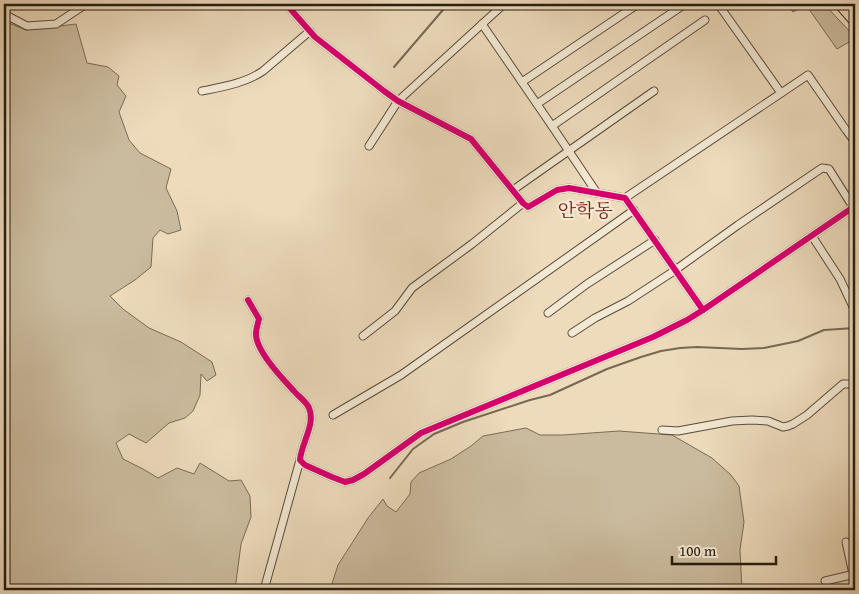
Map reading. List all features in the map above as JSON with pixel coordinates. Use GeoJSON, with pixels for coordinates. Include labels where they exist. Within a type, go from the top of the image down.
{"type":"FeatureCollection","features":[{"type":"Feature","properties":{"kind":"highway"},"geometry":{"type":"LineString","coordinates":[[841,4],[855,20]]}},
{"type":"Feature","properties":{"kind":"street"},"geometry":{"type":"LineString","coordinates":[[4,14],[27,26],[56,24],[86,4]]}},
{"type":"Feature","properties":{"kind":"street"},"geometry":{"type":"LineString","coordinates":[[286,4],[310,31],[384,91],[398,101],[471,139],[522,203],[528,207],[557,190],[569,188],[625,198],[808,75],[855,142]]}},
{"type":"Feature","properties":{"kind":"street"},"geometry":{"type":"LineString","coordinates":[[369,146],[398,101],[504,4]]}},
{"type":"Feature","properties":{"kind":"street"},"geometry":{"type":"LineString","coordinates":[[522,82],[638,4]]}},
{"type":"Feature","properties":{"kind":"street"},"geometry":{"type":"LineString","coordinates":[[537,104],[685,4]]}},
{"type":"Feature","properties":{"kind":"street"},"geometry":{"type":"LineString","coordinates":[[718,4],[781,93]]}},
{"type":"Feature","properties":{"kind":"street"},"geometry":{"type":"LineString","coordinates":[[552,126],[705,20]]}},
{"type":"Feature","properties":{"kind":"street"},"geometry":{"type":"LineString","coordinates":[[482,24],[597,194]]}},
{"type":"Feature","properties":{"kind":"street"},"geometry":{"type":"LineString","coordinates":[[202,91],[220,88],[256,76],[310,31]]}},
{"type":"Feature","properties":{"kind":"street"},"geometry":{"type":"LineString","coordinates":[[513,190],[654,91]]}},
{"type":"Feature","properties":{"kind":"street"},"geometry":{"type":"LineString","coordinates":[[300,460],[305,465],[345,482],[353,480],[421,433],[653,337],[687,320],[854,207],[829,170],[822,168],[628,302],[595,318],[572,333]]}},
{"type":"Feature","properties":{"kind":"street"},"geometry":{"type":"LineString","coordinates":[[625,198],[703,310]]}},
{"type":"Feature","properties":{"kind":"street"},"geometry":{"type":"LineString","coordinates":[[363,336],[395,311],[412,288],[472,244],[522,203]]}},
{"type":"Feature","properties":{"kind":"street"},"geometry":{"type":"LineString","coordinates":[[334,415],[401,375],[634,210]]}},
{"type":"Feature","properties":{"kind":"street"},"geometry":{"type":"LineString","coordinates":[[812,236],[840,279],[855,311]]}},
{"type":"Feature","properties":{"kind":"street"},"geometry":{"type":"LineString","coordinates":[[548,313],[587,284],[655,240]]}},
{"type":"Feature","properties":{"kind":"street"},"geometry":{"type":"LineString","coordinates":[[248,300],[259,319],[256,334],[261,351],[309,407],[311,420],[264,590]]}},
{"type":"Feature","properties":{"kind":"street"},"geometry":{"type":"LineString","coordinates":[[662,430],[678,431],[732,421],[752,420],[768,421],[788,426],[807,414],[842,384],[851,384],[855,388]]}},
{"type":"Feature","properties":{"kind":"street"},"geometry":{"type":"LineString","coordinates":[[825,581],[854,574],[846,542]]}},
{"type":"Feature","properties":{"kind":"shaded area"},"geometry":{"type":"Polygon","coordinates":[[[787,4],[824,4],[854,36],[851,41],[837,49],[806,5],[793,12],[787,4]]]}},
{"type":"Feature","properties":{"kind":"shaded area"},"geometry":{"type":"Polygon","coordinates":[[[4,21],[26,30],[76,24],[87,63],[108,67],[119,76],[117,85],[126,96],[119,112],[129,140],[140,153],[171,169],[166,188],[177,211],[181,230],[168,234],[160,230],[153,238],[151,267],[110,296],[123,309],[149,328],[181,342],[212,362],[216,375],[207,381],[201,374],[200,395],[193,411],[185,418],[169,423],[146,443],[129,434],[116,443],[123,459],[158,478],[177,468],[194,474],[200,463],[229,481],[241,480],[250,496],[251,517],[241,544],[235,590],[4,590],[4,21]]]}},
{"type":"Feature","properties":{"kind":"shaded area"},"geometry":{"type":"Polygon","coordinates":[[[526,428],[540,435],[619,431],[672,435],[712,458],[731,475],[739,486],[744,522],[740,550],[742,590],[330,590],[338,565],[368,518],[383,499],[387,506],[396,512],[410,494],[411,482],[419,473],[451,459],[483,436],[526,428]]]}},
{"type":"Feature","properties":{"kind":"waterway"},"geometry":{"type":"LineString","coordinates":[[394,67],[448,4]]}},
{"type":"Feature","properties":{"kind":"waterway"},"geometry":{"type":"LineString","coordinates":[[390,478],[413,449],[434,434],[463,422],[550,395],[607,369],[641,357],[680,348],[764,348],[798,341],[824,330],[855,328]]}},
{"type":"Feature","properties":{"kind":"cycle path"},"geometry":{"type":"LineString","coordinates":[[286,4],[315,37],[384,91],[398,101],[471,139],[528,207],[557,190],[569,188],[625,198],[703,310]]}},
{"type":"Feature","properties":{"kind":"cycle path"},"geometry":{"type":"LineString","coordinates":[[248,300],[259,319],[256,334],[260,348],[277,372],[308,406],[311,414],[311,421],[300,460],[305,465],[345,482],[364,474],[421,433],[653,337],[687,320],[855,206]]}},
{"type":"Feature","properties":{"kind":"district","name":"안학동"},"geometry":{"type":"Point","coordinates":[585,210]}}]}
